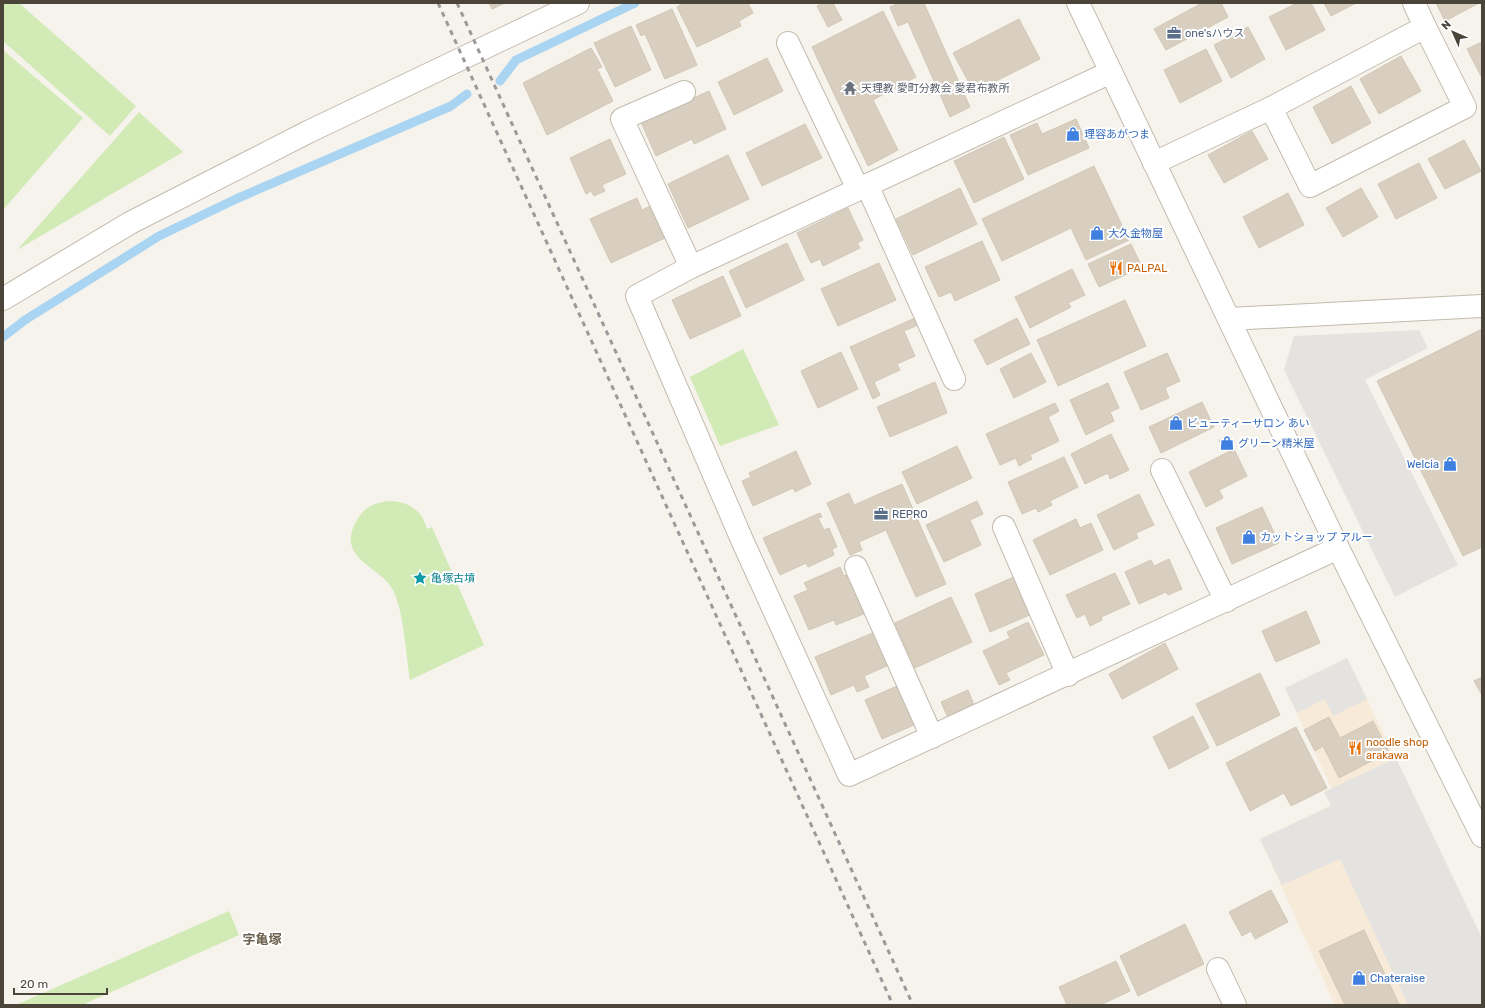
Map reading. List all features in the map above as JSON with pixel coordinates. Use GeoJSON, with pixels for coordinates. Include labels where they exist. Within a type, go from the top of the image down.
{"type":"FeatureCollection","features":[{"type":"Feature","properties":{"kind":"street"},"geometry":{"type":"LineString","coordinates":[[3,299],[130,223],[308,132],[578,3]]}},
{"type":"Feature","properties":{"kind":"street"},"geometry":{"type":"LineString","coordinates":[[1078,3],[1338,548],[1482,836]]}},
{"type":"Feature","properties":{"kind":"street"},"geometry":{"type":"LineString","coordinates":[[1271,108],[1310,186],[1465,107],[1414,3]]}},
{"type":"Feature","properties":{"kind":"street"},"geometry":{"type":"LineString","coordinates":[[1154,163],[1271,108],[1425,27]]}},
{"type":"Feature","properties":{"kind":"street"},"geometry":{"type":"LineString","coordinates":[[788,43],[863,187],[954,379]]}},
{"type":"Feature","properties":{"kind":"street"},"geometry":{"type":"LineString","coordinates":[[1111,72],[691,267],[637,296],[742,540],[849,775],[1068,675],[1338,548]]}},
{"type":"Feature","properties":{"kind":"street"},"geometry":{"type":"LineString","coordinates":[[684,92],[622,119],[691,267]]}},
{"type":"Feature","properties":{"kind":"street"},"geometry":{"type":"LineString","coordinates":[[1229,319],[1482,306]]}},
{"type":"Feature","properties":{"kind":"street"},"geometry":{"type":"LineString","coordinates":[[1162,470],[1226,601]]}},
{"type":"Feature","properties":{"kind":"street"},"geometry":{"type":"LineString","coordinates":[[1004,527],[1068,675]]}},
{"type":"Feature","properties":{"kind":"street"},"geometry":{"type":"LineString","coordinates":[[856,567],[932,737]]}},
{"type":"Feature","properties":{"kind":"street"},"geometry":{"type":"LineString","coordinates":[[1218,969],[1235,1005]]}},
{"type":"Feature","properties":{"kind":"shaded area"},"geometry":{"type":"Polygon","coordinates":[[[1419,330],[1428,348],[1365,380],[1458,565],[1395,597],[1284,370],[1294,336],[1419,330]]]}},
{"type":"Feature","properties":{"kind":"shaded area"},"geometry":{"type":"Polygon","coordinates":[[[1347,658],[1482,938],[1482,1005],[1335,1005],[1260,839],[1331,805],[1324,792],[1332,789],[1285,688],[1347,658]]]}},
{"type":"Feature","properties":{"kind":"shaded area"},"geometry":{"type":"Polygon","coordinates":[[[1347,658],[1367,699],[1333,716],[1325,699],[1297,713],[1285,688],[1347,658]]]}},
{"type":"Feature","properties":{"kind":"shaded area"},"geometry":{"type":"Polygon","coordinates":[[[1396,758],[1482,938],[1482,1005],[1408,1005],[1340,859],[1282,885],[1260,839],[1331,806],[1324,792],[1396,758]]]}},
{"type":"Feature","properties":{"kind":"green space"},"geometry":{"type":"Polygon","coordinates":[[[3,3],[19,3],[136,106],[110,136],[3,41],[3,3]]]}},
{"type":"Feature","properties":{"kind":"green space"},"geometry":{"type":"Polygon","coordinates":[[[3,50],[83,118],[3,210],[3,50]]]}},
{"type":"Feature","properties":{"kind":"green space"},"geometry":{"type":"Polygon","coordinates":[[[139,112],[183,152],[17,250],[139,112]]]}},
{"type":"Feature","properties":{"kind":"green space"},"geometry":{"type":"Polygon","coordinates":[[[743,349],[779,425],[720,446],[690,377],[743,349]]]}},
{"type":"Feature","properties":{"kind":"green space"},"geometry":{"type":"Polygon","coordinates":[[[390,501],[403,503],[414,508],[422,517],[427,529],[432,527],[484,645],[410,680],[404,634],[397,599],[387,582],[362,561],[355,553],[351,544],[351,533],[360,515],[375,504],[390,501]]]}},
{"type":"Feature","properties":{"kind":"green space"},"geometry":{"type":"Polygon","coordinates":[[[229,911],[239,935],[82,1005],[16,1005],[229,911]]]}},
{"type":"Feature","properties":{"kind":"building"},"geometry":{"type":"Polygon","coordinates":[[[489,3],[505,3],[492,9],[489,3]]]}},
{"type":"Feature","properties":{"kind":"building"},"geometry":{"type":"Polygon","coordinates":[[[684,3],[748,3],[753,13],[739,21],[741,26],[697,47],[677,7],[684,3]]]}},
{"type":"Feature","properties":{"kind":"building"},"geometry":{"type":"Polygon","coordinates":[[[822,3],[833,3],[842,20],[828,27],[817,6],[822,3]]]}},
{"type":"Feature","properties":{"kind":"building"},"geometry":{"type":"Polygon","coordinates":[[[899,3],[924,3],[970,107],[950,117],[908,22],[898,26],[890,7],[899,3]]]}},
{"type":"Feature","properties":{"kind":"building"},"geometry":{"type":"Polygon","coordinates":[[[1202,3],[1221,3],[1228,17],[1166,50],[1154,29],[1202,3]]]}},
{"type":"Feature","properties":{"kind":"building"},"geometry":{"type":"Polygon","coordinates":[[[1297,3],[1311,3],[1325,30],[1286,50],[1269,17],[1297,3]]]}},
{"type":"Feature","properties":{"kind":"building"},"geometry":{"type":"Polygon","coordinates":[[[1324,3],[1356,3],[1331,16],[1324,3]]]}},
{"type":"Feature","properties":{"kind":"building"},"geometry":{"type":"Polygon","coordinates":[[[1436,3],[1479,3],[1445,21],[1436,3]]]}},
{"type":"Feature","properties":{"kind":"building"},"geometry":{"type":"Polygon","coordinates":[[[672,9],[697,65],[665,79],[645,34],[641,36],[636,25],[672,9]]]}},
{"type":"Feature","properties":{"kind":"building"},"geometry":{"type":"Polygon","coordinates":[[[883,11],[916,77],[873,100],[898,150],[868,166],[812,47],[883,11]]]}},
{"type":"Feature","properties":{"kind":"building"},"geometry":{"type":"Polygon","coordinates":[[[1019,19],[1040,59],[974,92],[953,53],[1019,19]]]}},
{"type":"Feature","properties":{"kind":"building"},"geometry":{"type":"Polygon","coordinates":[[[631,26],[651,70],[615,87],[594,43],[631,26]]]}},
{"type":"Feature","properties":{"kind":"building"},"geometry":{"type":"Polygon","coordinates":[[[1248,27],[1265,59],[1231,78],[1214,45],[1248,27]]]}},
{"type":"Feature","properties":{"kind":"building"},"geometry":{"type":"Polygon","coordinates":[[[1482,42],[1482,78],[1467,49],[1482,42]]]}},
{"type":"Feature","properties":{"kind":"building"},"geometry":{"type":"Polygon","coordinates":[[[591,48],[602,67],[597,69],[613,101],[547,135],[523,83],[591,48]]]}},
{"type":"Feature","properties":{"kind":"building"},"geometry":{"type":"Polygon","coordinates":[[[1206,49],[1222,81],[1180,103],[1164,70],[1206,49]]]}},
{"type":"Feature","properties":{"kind":"building"},"geometry":{"type":"Polygon","coordinates":[[[1401,56],[1421,91],[1379,114],[1360,79],[1401,56]]]}},
{"type":"Feature","properties":{"kind":"building"},"geometry":{"type":"Polygon","coordinates":[[[767,58],[783,91],[734,115],[718,82],[767,58]]]}},
{"type":"Feature","properties":{"kind":"building"},"geometry":{"type":"Polygon","coordinates":[[[1351,86],[1371,123],[1332,144],[1313,107],[1351,86]]]}},
{"type":"Feature","properties":{"kind":"building"},"geometry":{"type":"Polygon","coordinates":[[[709,91],[726,129],[694,144],[692,139],[656,156],[641,122],[709,91]]]}},
{"type":"Feature","properties":{"kind":"building"},"geometry":{"type":"Polygon","coordinates":[[[1076,119],[1089,148],[1028,175],[1010,135],[1037,123],[1042,134],[1076,119]]]}},
{"type":"Feature","properties":{"kind":"building"},"geometry":{"type":"Polygon","coordinates":[[[805,124],[822,158],[762,186],[746,153],[805,124]]]}},
{"type":"Feature","properties":{"kind":"building"},"geometry":{"type":"Polygon","coordinates":[[[1252,131],[1268,159],[1224,183],[1208,155],[1252,131]]]}},
{"type":"Feature","properties":{"kind":"building"},"geometry":{"type":"Polygon","coordinates":[[[1004,137],[1024,179],[974,203],[954,161],[1004,137]]]}},
{"type":"Feature","properties":{"kind":"building"},"geometry":{"type":"Polygon","coordinates":[[[610,139],[626,174],[602,185],[605,191],[594,196],[591,191],[586,194],[570,158],[610,139]]]}},
{"type":"Feature","properties":{"kind":"building"},"geometry":{"type":"Polygon","coordinates":[[[1464,140],[1481,171],[1445,189],[1428,159],[1464,140]]]}},
{"type":"Feature","properties":{"kind":"building"},"geometry":{"type":"Polygon","coordinates":[[[728,155],[749,199],[688,228],[668,184],[728,155]]]}},
{"type":"Feature","properties":{"kind":"building"},"geometry":{"type":"Polygon","coordinates":[[[1419,163],[1437,198],[1396,219],[1378,184],[1419,163]]]}},
{"type":"Feature","properties":{"kind":"building"},"geometry":{"type":"Polygon","coordinates":[[[1094,166],[1129,240],[1086,260],[1071,228],[1002,261],[982,219],[1094,166]]]}},
{"type":"Feature","properties":{"kind":"building"},"geometry":{"type":"Polygon","coordinates":[[[960,188],[977,224],[913,255],[896,219],[960,188]]]}},
{"type":"Feature","properties":{"kind":"building"},"geometry":{"type":"Polygon","coordinates":[[[1361,188],[1378,217],[1343,237],[1326,208],[1361,188]]]}},
{"type":"Feature","properties":{"kind":"building"},"geometry":{"type":"Polygon","coordinates":[[[1288,193],[1304,225],[1259,248],[1243,217],[1288,193]]]}},
{"type":"Feature","properties":{"kind":"building"},"geometry":{"type":"Polygon","coordinates":[[[637,198],[642,210],[650,206],[665,238],[611,263],[590,219],[637,198]]]}},
{"type":"Feature","properties":{"kind":"building"},"geometry":{"type":"Polygon","coordinates":[[[848,208],[863,240],[857,243],[860,248],[823,266],[820,259],[811,263],[797,233],[848,208]]]}},
{"type":"Feature","properties":{"kind":"building"},"geometry":{"type":"Polygon","coordinates":[[[982,241],[1000,280],[955,301],[951,292],[939,297],[925,267],[982,241]]]}},
{"type":"Feature","properties":{"kind":"building"},"geometry":{"type":"Polygon","coordinates":[[[787,243],[804,280],[746,308],[729,271],[787,243]]]}},
{"type":"Feature","properties":{"kind":"building"},"geometry":{"type":"Polygon","coordinates":[[[1131,244],[1142,267],[1099,287],[1088,264],[1131,244]]]}},
{"type":"Feature","properties":{"kind":"building"},"geometry":{"type":"Polygon","coordinates":[[[879,263],[896,300],[838,326],[821,289],[879,263]]]}},
{"type":"Feature","properties":{"kind":"building"},"geometry":{"type":"Polygon","coordinates":[[[1072,269],[1085,295],[1068,303],[1071,307],[1030,328],[1015,297],[1072,269]]]}},
{"type":"Feature","properties":{"kind":"building"},"geometry":{"type":"Polygon","coordinates":[[[723,276],[741,316],[690,339],[672,300],[723,276]]]}},
{"type":"Feature","properties":{"kind":"building"},"geometry":{"type":"Polygon","coordinates":[[[1125,300],[1146,346],[1058,386],[1037,340],[1125,300]]]}},
{"type":"Feature","properties":{"kind":"building"},"geometry":{"type":"Polygon","coordinates":[[[915,318],[918,325],[904,331],[915,356],[897,364],[900,370],[874,382],[880,395],[873,399],[850,347],[915,318]]]}},
{"type":"Feature","properties":{"kind":"building"},"geometry":{"type":"Polygon","coordinates":[[[1017,318],[1030,344],[987,365],[974,340],[1017,318]]]}},
{"type":"Feature","properties":{"kind":"building","name":"Welcia"},"geometry":{"type":"Polygon","coordinates":[[[1482,329],[1482,547],[1463,556],[1377,381],[1482,329]]]}},
{"type":"Feature","properties":{"kind":"building"},"geometry":{"type":"Polygon","coordinates":[[[841,352],[858,389],[818,408],[801,371],[841,352]]]}},
{"type":"Feature","properties":{"kind":"building"},"geometry":{"type":"Polygon","coordinates":[[[1031,353],[1046,382],[1014,398],[1000,369],[1031,353]]]}},
{"type":"Feature","properties":{"kind":"building"},"geometry":{"type":"Polygon","coordinates":[[[1167,353],[1180,381],[1165,388],[1169,398],[1141,410],[1124,372],[1167,353]]]}},
{"type":"Feature","properties":{"kind":"building"},"geometry":{"type":"Polygon","coordinates":[[[935,382],[947,413],[890,437],[877,407],[935,382]]]}},
{"type":"Feature","properties":{"kind":"building"},"geometry":{"type":"Polygon","coordinates":[[[1108,383],[1119,408],[1110,412],[1114,421],[1086,435],[1070,400],[1108,383]]]}},
{"type":"Feature","properties":{"kind":"building"},"geometry":{"type":"Polygon","coordinates":[[[1202,402],[1214,427],[1161,453],[1149,427],[1202,402]]]}},
{"type":"Feature","properties":{"kind":"building"},"geometry":{"type":"Polygon","coordinates":[[[1055,403],[1059,411],[1048,417],[1059,441],[1030,455],[1032,459],[1019,466],[1016,458],[1000,465],[986,434],[1055,403]]]}},
{"type":"Feature","properties":{"kind":"building"},"geometry":{"type":"Polygon","coordinates":[[[1111,434],[1129,470],[1110,479],[1108,473],[1085,484],[1071,454],[1111,434]]]}},
{"type":"Feature","properties":{"kind":"building"},"geometry":{"type":"Polygon","coordinates":[[[1229,436],[1233,445],[1224,450],[1219,440],[1229,436]]]}},
{"type":"Feature","properties":{"kind":"building"},"geometry":{"type":"Polygon","coordinates":[[[957,446],[972,478],[917,504],[902,472],[957,446]]]}},
{"type":"Feature","properties":{"kind":"building"},"geometry":{"type":"Polygon","coordinates":[[[1234,449],[1247,476],[1219,490],[1223,498],[1206,507],[1189,472],[1234,449]]]}},
{"type":"Feature","properties":{"kind":"building"},"geometry":{"type":"Polygon","coordinates":[[[796,451],[811,484],[795,492],[793,488],[753,506],[742,481],[751,477],[749,473],[796,451]]]}},
{"type":"Feature","properties":{"kind":"building"},"geometry":{"type":"Polygon","coordinates":[[[1064,457],[1078,487],[1050,501],[1052,505],[1038,512],[1036,508],[1022,514],[1008,482],[1064,457]]]}},
{"type":"Feature","properties":{"kind":"building"},"geometry":{"type":"Polygon","coordinates":[[[902,484],[946,584],[916,597],[886,530],[859,542],[862,550],[850,555],[827,503],[849,493],[854,505],[902,484]]]}},
{"type":"Feature","properties":{"kind":"building"},"geometry":{"type":"Polygon","coordinates":[[[1139,494],[1154,525],[1136,533],[1138,538],[1114,550],[1097,515],[1139,494]]]}},
{"type":"Feature","properties":{"kind":"building"},"geometry":{"type":"Polygon","coordinates":[[[977,501],[983,514],[970,520],[981,545],[944,562],[926,525],[977,501]]]}},
{"type":"Feature","properties":{"kind":"building"},"geometry":{"type":"Polygon","coordinates":[[[1262,507],[1279,543],[1232,564],[1216,528],[1262,507]]]}},
{"type":"Feature","properties":{"kind":"building"},"geometry":{"type":"Polygon","coordinates":[[[820,513],[822,517],[818,518],[824,530],[829,528],[837,547],[832,549],[834,555],[808,567],[806,563],[780,575],[763,538],[820,513]]]}},
{"type":"Feature","properties":{"kind":"building"},"geometry":{"type":"Polygon","coordinates":[[[1076,519],[1080,528],[1091,523],[1103,550],[1050,575],[1033,540],[1076,519]]]}},
{"type":"Feature","properties":{"kind":"building"},"geometry":{"type":"Polygon","coordinates":[[[1169,559],[1182,589],[1168,595],[1166,592],[1139,604],[1125,572],[1151,560],[1154,566],[1169,559]]]}},
{"type":"Feature","properties":{"kind":"building"},"geometry":{"type":"Polygon","coordinates":[[[840,567],[844,576],[849,574],[866,613],[836,625],[834,620],[809,630],[794,596],[808,590],[804,583],[840,567]]]}},
{"type":"Feature","properties":{"kind":"building"},"geometry":{"type":"Polygon","coordinates":[[[1115,573],[1130,604],[1101,617],[1102,620],[1090,626],[1085,614],[1077,618],[1066,595],[1115,573]]]}},
{"type":"Feature","properties":{"kind":"building"},"geometry":{"type":"Polygon","coordinates":[[[1016,576],[1032,614],[990,632],[975,594],[1016,576]]]}},
{"type":"Feature","properties":{"kind":"building"},"geometry":{"type":"Polygon","coordinates":[[[951,597],[972,642],[915,668],[895,623],[951,597]]]}},
{"type":"Feature","properties":{"kind":"building"},"geometry":{"type":"Polygon","coordinates":[[[1306,611],[1320,643],[1276,662],[1262,631],[1306,611]]]}},
{"type":"Feature","properties":{"kind":"building"},"geometry":{"type":"Polygon","coordinates":[[[1028,622],[1044,655],[1006,673],[1010,680],[999,685],[983,651],[1010,638],[1007,632],[1028,622]]]}},
{"type":"Feature","properties":{"kind":"building"},"geometry":{"type":"Polygon","coordinates":[[[875,632],[889,665],[864,676],[869,687],[857,692],[854,685],[831,695],[815,657],[875,632]]]}},
{"type":"Feature","properties":{"kind":"building"},"geometry":{"type":"Polygon","coordinates":[[[1165,643],[1178,669],[1122,699],[1109,674],[1165,643]]]}},
{"type":"Feature","properties":{"kind":"building"},"geometry":{"type":"Polygon","coordinates":[[[1260,673],[1280,715],[1217,746],[1196,704],[1260,673]]]}},
{"type":"Feature","properties":{"kind":"building"},"geometry":{"type":"Polygon","coordinates":[[[1482,677],[1482,695],[1474,681],[1482,677]]]}},
{"type":"Feature","properties":{"kind":"building"},"geometry":{"type":"Polygon","coordinates":[[[897,686],[914,725],[882,739],[865,700],[897,686]]]}},
{"type":"Feature","properties":{"kind":"building"},"geometry":{"type":"Polygon","coordinates":[[[968,690],[976,710],[950,722],[941,702],[968,690]]]}},
{"type":"Feature","properties":{"kind":"building"},"geometry":{"type":"Polygon","coordinates":[[[1193,716],[1209,748],[1169,769],[1153,737],[1193,716]]]}},
{"type":"Feature","properties":{"kind":"building","name":"noodle shop arakawa"},"geometry":{"type":"Polygon","coordinates":[[[1329,717],[1340,738],[1373,721],[1389,752],[1339,778],[1323,746],[1315,751],[1304,730],[1329,717]]]}},
{"type":"Feature","properties":{"kind":"building"},"geometry":{"type":"Polygon","coordinates":[[[1296,727],[1327,788],[1291,806],[1284,793],[1250,811],[1226,763],[1296,727]]]}},
{"type":"Feature","properties":{"kind":"building"},"geometry":{"type":"Polygon","coordinates":[[[1271,890],[1288,922],[1255,939],[1251,931],[1242,936],[1229,912],[1271,890]]]}},
{"type":"Feature","properties":{"kind":"building"},"geometry":{"type":"Polygon","coordinates":[[[1185,924],[1204,964],[1138,996],[1120,956],[1185,924]]]}},
{"type":"Feature","properties":{"kind":"building","name":"Chateraise"},"geometry":{"type":"Polygon","coordinates":[[[1364,930],[1399,1004],[1398,1005],[1345,1005],[1319,951],[1364,930]]]}},
{"type":"Feature","properties":{"kind":"building"},"geometry":{"type":"Polygon","coordinates":[[[1116,961],[1130,991],[1100,1005],[1067,1005],[1059,987],[1116,961]]]}},
{"type":"Feature","properties":{"kind":"waterway"},"geometry":{"type":"LineString","coordinates":[[500,81],[516,60],[635,3]]}},
{"type":"Feature","properties":{"kind":"waterway"},"geometry":{"type":"LineString","coordinates":[[3,337],[25,320],[159,236],[236,199],[451,106],[467,94]]}},
{"type":"Feature","properties":{"kind":"railway"},"geometry":{"type":"LineString","coordinates":[[438,3],[893,1005]]}},
{"type":"Feature","properties":{"kind":"railway"},"geometry":{"type":"LineString","coordinates":[[457,3],[913,1005]]}},
{"type":"Feature","properties":{"kind":"place","name":"one'sハウス"},"geometry":{"type":"Point","coordinates":[1174,33]}},
{"type":"Feature","properties":{"kind":"place","name":"天理教 愛町分教会 愛君布教所"},"geometry":{"type":"Point","coordinates":[850,88]}},
{"type":"Feature","properties":{"kind":"place","name":"理容あがつま"},"geometry":{"type":"Point","coordinates":[1073,134]}},
{"type":"Feature","properties":{"kind":"place","name":"大久金物屋"},"geometry":{"type":"Point","coordinates":[1097,233]}},
{"type":"Feature","properties":{"kind":"place","name":"PALPAL"},"geometry":{"type":"Point","coordinates":[1116,268]}},
{"type":"Feature","properties":{"kind":"place","name":"ビューティーサロン あい"},"geometry":{"type":"Point","coordinates":[1176,423]}},
{"type":"Feature","properties":{"kind":"place","name":"グリーン精米屋"},"geometry":{"type":"Point","coordinates":[1227,443]}},
{"type":"Feature","properties":{"kind":"place","name":"Welcia"},"geometry":{"type":"Point","coordinates":[1450,464]}},
{"type":"Feature","properties":{"kind":"place","name":"REPRO"},"geometry":{"type":"Point","coordinates":[881,514]}},
{"type":"Feature","properties":{"kind":"place","name":"カットショップ アルー"},"geometry":{"type":"Point","coordinates":[1249,537]}},
{"type":"Feature","properties":{"kind":"place","name":"亀塚古墳"},"geometry":{"type":"Point","coordinates":[420,578]}},
{"type":"Feature","properties":{"kind":"place","name":"noodle shop arakawa"},"geometry":{"type":"Point","coordinates":[1355,748]}},
{"type":"Feature","properties":{"kind":"place","name":"Chateraise"},"geometry":{"type":"Point","coordinates":[1359,978]}},
{"type":"Feature","properties":{"kind":"district","name":"字亀塚"},"geometry":{"type":"Point","coordinates":[262,939]}}]}
